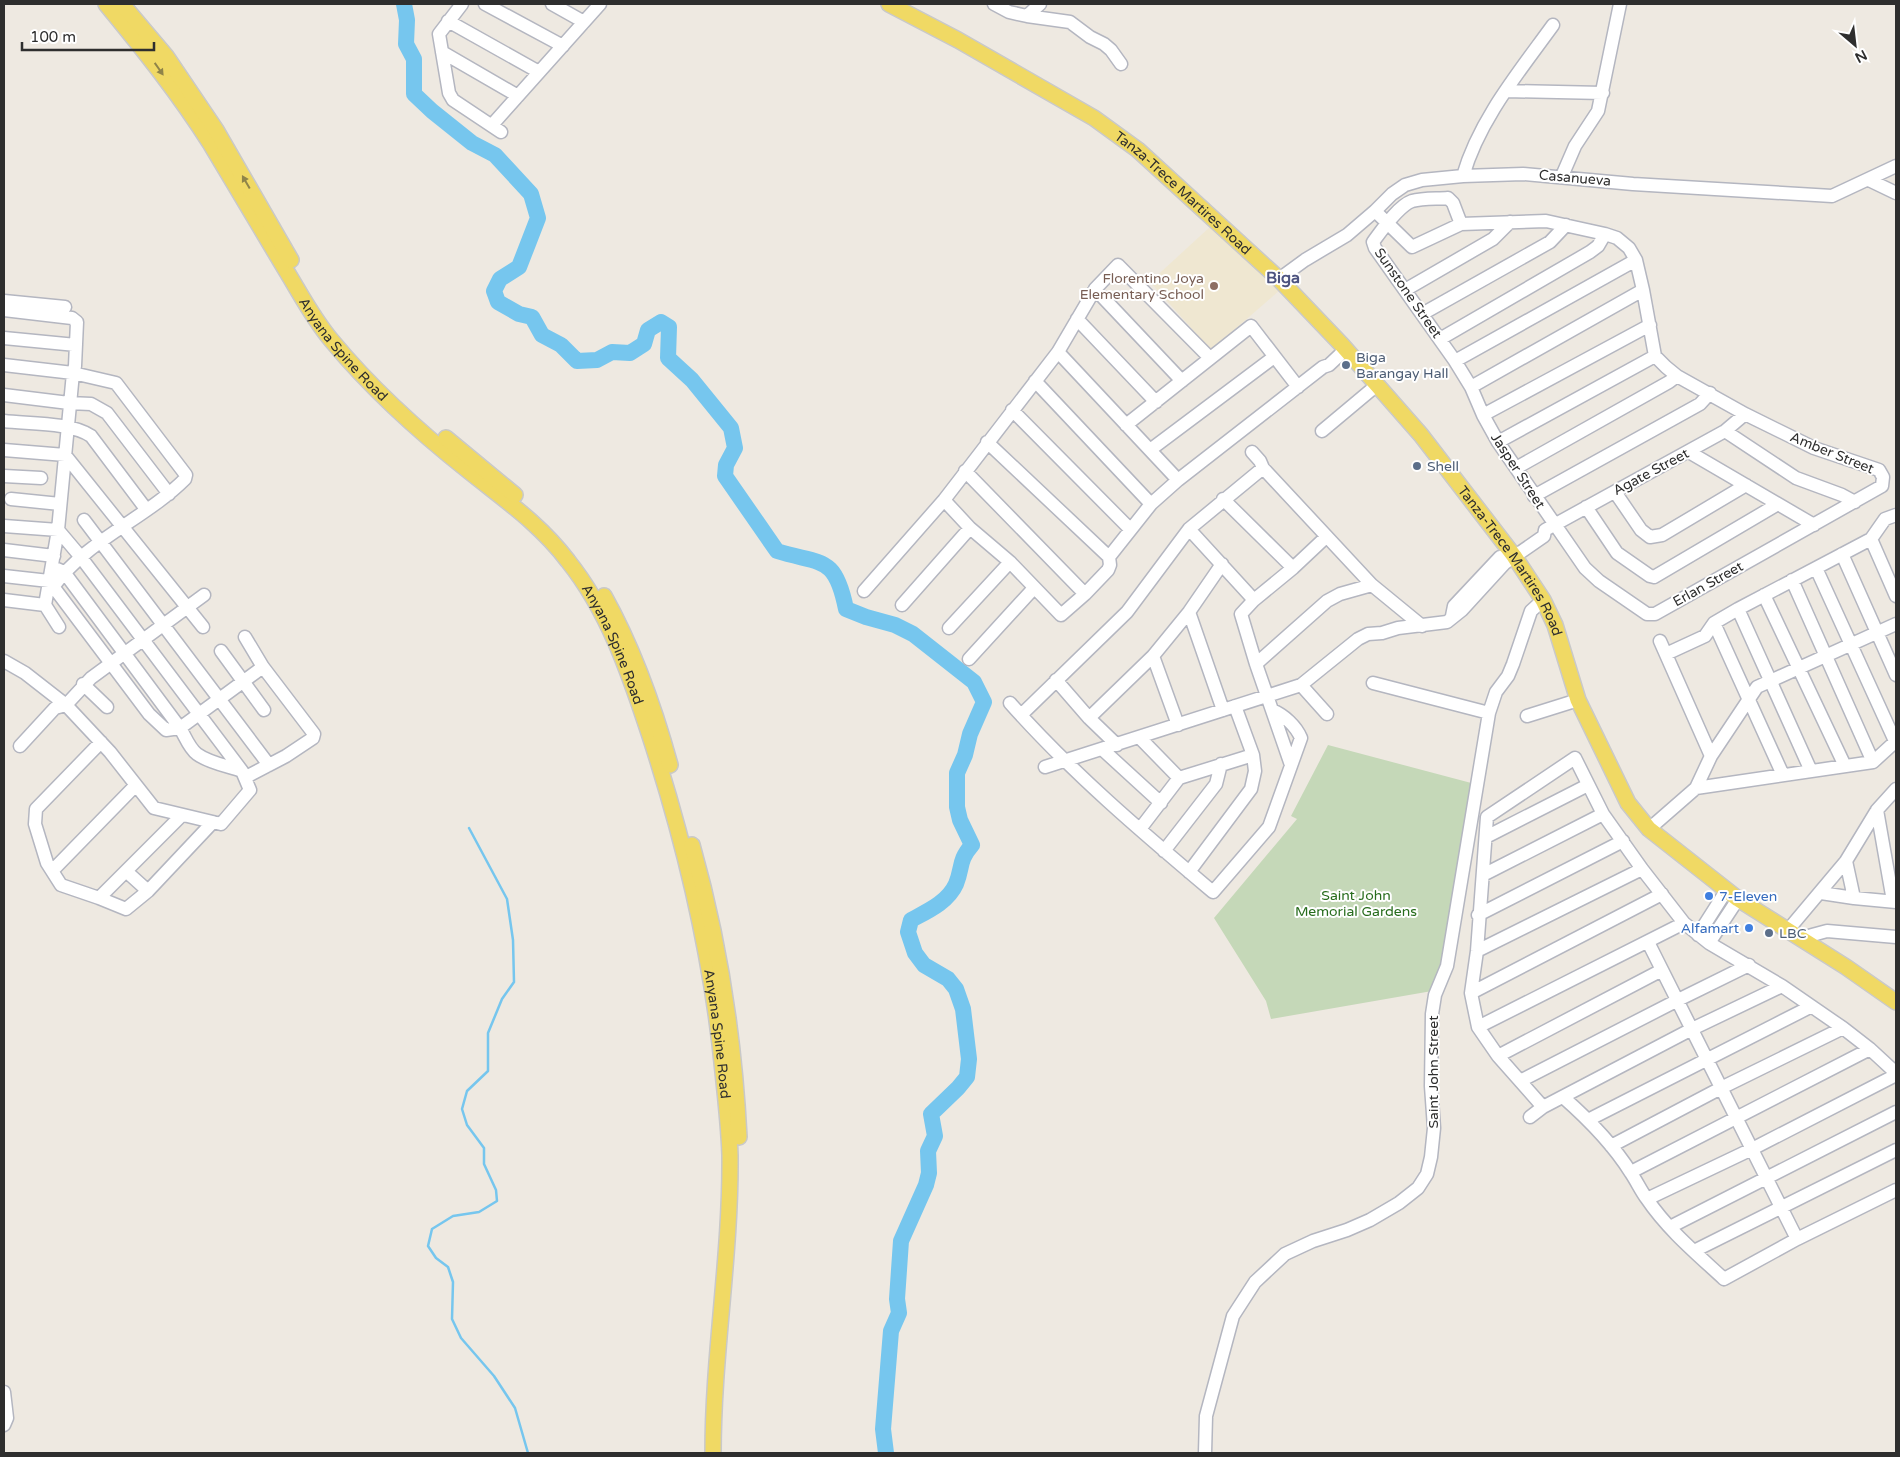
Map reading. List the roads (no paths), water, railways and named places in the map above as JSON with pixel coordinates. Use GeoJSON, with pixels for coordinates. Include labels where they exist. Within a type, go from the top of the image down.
{"type":"FeatureCollection","features":[{"type":"Feature","properties":{"kind":"main road","name":"Anyana Spine Road"},"geometry":{"type":"LineString","coordinates":[[106,4],[155,63],[208,140],[305,303],[328,338],[357,370],[412,421],[467,470],[528,518],[554,543],[595,600],[632,682],[675,816],[692,883],[714,999],[720,1044],[730,1156],[713,1453]]}},
{"type":"Feature","properties":{"kind":"main road","name":"Anyana Spine Road"},"geometry":{"type":"LineString","coordinates":[[122,4],[166,56],[216,130],[335,331],[362,362],[417,414],[561,535],[579,556],[620,625],[642,679],[666,751],[702,878],[725,997],[732,1052],[740,1158],[738,1220],[722,1453]]}},
{"type":"Feature","properties":{"kind":"main road","name":"Tanza-Trece Martires Road"},"geometry":{"type":"LineString","coordinates":[[889,4],[958,40],[1094,118],[1138,150],[1279,279],[1344,347],[1421,435],[1512,553],[1543,600],[1555,625],[1578,700],[1628,803],[1649,829],[1732,895],[1795,934],[1896,1002]]}},
{"type":"Feature","properties":{"kind":"street"},"geometry":{"type":"LineString","coordinates":[[462,4],[439,34],[451,97],[496,128],[518,96],[600,4]]}},
{"type":"Feature","properties":{"kind":"street"},"geometry":{"type":"LineString","coordinates":[[485,4],[563,46]]}},
{"type":"Feature","properties":{"kind":"street"},"geometry":{"type":"LineString","coordinates":[[552,4],[584,22]]}},
{"type":"Feature","properties":{"kind":"street"},"geometry":{"type":"LineString","coordinates":[[994,4],[1008,12],[1070,22],[1090,37],[1104,44],[1121,64]]}},
{"type":"Feature","properties":{"kind":"street"},"geometry":{"type":"LineString","coordinates":[[1027,16],[1040,4]]}},
{"type":"Feature","properties":{"kind":"street"},"geometry":{"type":"LineString","coordinates":[[1562,176],[1576,146],[1598,111],[1620,4]]}},
{"type":"Feature","properties":{"kind":"street"},"geometry":{"type":"LineString","coordinates":[[448,21],[540,72]]}},
{"type":"Feature","properties":{"kind":"street"},"geometry":{"type":"LineString","coordinates":[[1463,176],[1470,153],[1506,91],[1553,25]]}},
{"type":"Feature","properties":{"kind":"street"},"geometry":{"type":"LineString","coordinates":[[442,52],[518,96]]}},
{"type":"Feature","properties":{"kind":"street"},"geometry":{"type":"LineString","coordinates":[[1506,91],[1602,93]]}},
{"type":"Feature","properties":{"kind":"street","name":"Casanueva"},"geometry":{"type":"LineString","coordinates":[[1279,279],[1305,260],[1347,235],[1392,194],[1405,186],[1422,180],[1463,176],[1523,174],[1562,176],[1633,184],[1832,196],[1896,166]]}},
{"type":"Feature","properties":{"kind":"street"},"geometry":{"type":"LineString","coordinates":[[1869,180],[1896,193]]}},
{"type":"Feature","properties":{"kind":"street"},"geometry":{"type":"LineString","coordinates":[[1387,224],[1403,206],[1412,201],[1448,198],[1453,203],[1461,224]]}},
{"type":"Feature","properties":{"kind":"street"},"geometry":{"type":"LineString","coordinates":[[1375,211],[1412,247],[1461,224],[1546,221],[1617,238],[1629,248],[1636,260],[1655,356],[1677,376],[1745,414]]}},
{"type":"Feature","properties":{"kind":"street"},"geometry":{"type":"LineString","coordinates":[[1405,290],[1493,239],[1510,222]]}},
{"type":"Feature","properties":{"kind":"street","name":"Sunstone Street"},"geometry":{"type":"LineString","coordinates":[[1387,224],[1373,242],[1375,248],[1456,360],[1471,387],[1483,416]]}},
{"type":"Feature","properties":{"kind":"street"},"geometry":{"type":"LineString","coordinates":[[1422,314],[1550,242],[1566,225]]}},
{"type":"Feature","properties":{"kind":"street"},"geometry":{"type":"LineString","coordinates":[[1440,339],[1590,252],[1598,246],[1605,234]]}},
{"type":"Feature","properties":{"kind":"street"},"geometry":{"type":"LineString","coordinates":[[1456,360],[1636,260]]}},
{"type":"Feature","properties":{"kind":"street"},"geometry":{"type":"LineString","coordinates":[[864,590],[944,500],[1058,352],[1095,290],[1118,265],[1210,358]]}},
{"type":"Feature","properties":{"kind":"street"},"geometry":{"type":"LineString","coordinates":[[1095,290],[1182,381]]}},
{"type":"Feature","properties":{"kind":"street"},"geometry":{"type":"LineString","coordinates":[[1471,387],[1643,290]]}},
{"type":"Feature","properties":{"kind":"street"},"geometry":{"type":"LineString","coordinates":[[4,301],[65,306]]}},
{"type":"Feature","properties":{"kind":"street"},"geometry":{"type":"LineString","coordinates":[[4,310],[72,318],[76,322],[75,366],[69,403],[58,530],[57,565],[45,604],[59,627]]}},
{"type":"Feature","properties":{"kind":"street"},"geometry":{"type":"LineString","coordinates":[[1077,319],[1156,402]]}},
{"type":"Feature","properties":{"kind":"street"},"geometry":{"type":"LineString","coordinates":[[1483,416],[1650,325]]}},
{"type":"Feature","properties":{"kind":"street"},"geometry":{"type":"LineString","coordinates":[[1126,425],[1251,326],[1298,387]]}},
{"type":"Feature","properties":{"kind":"street"},"geometry":{"type":"LineString","coordinates":[[4,338],[76,346]]}},
{"type":"Feature","properties":{"kind":"street"},"geometry":{"type":"LineString","coordinates":[[1109,557],[1151,504],[1178,480],[1323,367],[1325,361],[1344,347]]}},
{"type":"Feature","properties":{"kind":"street"},"geometry":{"type":"LineString","coordinates":[[1058,352],[1178,480]]}},
{"type":"Feature","properties":{"kind":"street"},"geometry":{"type":"LineString","coordinates":[[1498,442],[1655,356]]}},
{"type":"Feature","properties":{"kind":"street"},"geometry":{"type":"LineString","coordinates":[[1150,450],[1274,357]]}},
{"type":"Feature","properties":{"kind":"street"},"geometry":{"type":"LineString","coordinates":[[4,365],[73,373],[108,380],[121,388],[186,475],[169,494],[101,543],[80,556],[57,565]]}},
{"type":"Feature","properties":{"kind":"street"},"geometry":{"type":"LineString","coordinates":[[1516,468],[1677,376]]}},
{"type":"Feature","properties":{"kind":"street"},"geometry":{"type":"LineString","coordinates":[[1035,381],[1151,504]]}},
{"type":"Feature","properties":{"kind":"street"},"geometry":{"type":"LineString","coordinates":[[1322,431],[1377,385]]}},
{"type":"Feature","properties":{"kind":"street"},"geometry":{"type":"LineString","coordinates":[[1534,496],[1700,404],[1710,393]]}},
{"type":"Feature","properties":{"kind":"street"},"geometry":{"type":"LineString","coordinates":[[4,395],[91,404],[101,408],[107,413],[169,494]]}},
{"type":"Feature","properties":{"kind":"street"},"geometry":{"type":"LineString","coordinates":[[1012,410],[1130,529]]}},
{"type":"Feature","properties":{"kind":"street","name":"Agate Street"},"geometry":{"type":"LineString","coordinates":[[1422,626],[1447,622],[1452,616],[1454,606],[1500,557],[1512,553],[1540,529],[1550,528],[1690,452],[1725,431],[1745,414]]}},
{"type":"Feature","properties":{"kind":"street","name":"Amber Street"},"geometry":{"type":"LineString","coordinates":[[1745,414],[1814,448],[1879,470],[1883,477],[1882,486]]}},
{"type":"Feature","properties":{"kind":"street","name":"Jasper Street"},"geometry":{"type":"LineString","coordinates":[[1483,416],[1534,496],[1550,528]]}},
{"type":"Feature","properties":{"kind":"street"},"geometry":{"type":"LineString","coordinates":[[4,421],[67,427],[80,430],[91,436],[146,509]]}},
{"type":"Feature","properties":{"kind":"street"},"geometry":{"type":"LineString","coordinates":[[1725,431],[1796,478],[1842,495],[1855,502]]}},
{"type":"Feature","properties":{"kind":"street"},"geometry":{"type":"LineString","coordinates":[[944,500],[970,528],[1010,562],[1061,615],[1108,570],[1110,565],[1109,557],[987,442]]}},
{"type":"Feature","properties":{"kind":"street"},"geometry":{"type":"LineString","coordinates":[[4,450],[65,455],[203,627]]}},
{"type":"Feature","properties":{"kind":"street"},"geometry":{"type":"LineString","coordinates":[[1252,452],[1263,468],[1326,538],[1372,585],[1422,626]]}},
{"type":"Feature","properties":{"kind":"street"},"geometry":{"type":"LineString","coordinates":[[1690,452],[1814,525]]}},
{"type":"Feature","properties":{"kind":"street"},"geometry":{"type":"LineString","coordinates":[[1021,715],[1127,612],[1189,528],[1263,468]]}},
{"type":"Feature","properties":{"kind":"street"},"geometry":{"type":"LineString","coordinates":[[965,471],[1084,594]]}},
{"type":"Feature","properties":{"kind":"street"},"geometry":{"type":"LineString","coordinates":[[4,476],[41,478]]}},
{"type":"Feature","properties":{"kind":"street"},"geometry":{"type":"LineString","coordinates":[[1614,492],[1641,530],[1650,537],[1662,535],[1746,485]]}},
{"type":"Feature","properties":{"kind":"street","name":"Erlan Street"},"geometry":{"type":"LineString","coordinates":[[1550,528],[1599,581],[1651,615],[1882,486]]}},
{"type":"Feature","properties":{"kind":"street"},"geometry":{"type":"LineString","coordinates":[[11,499],[60,504]]}},
{"type":"Feature","properties":{"kind":"street"},"geometry":{"type":"LineString","coordinates":[[1223,499],[1294,568]]}},
{"type":"Feature","properties":{"kind":"street"},"geometry":{"type":"LineString","coordinates":[[1586,507],[1617,553],[1654,577],[1778,504]]}},
{"type":"Feature","properties":{"kind":"street"},"geometry":{"type":"LineString","coordinates":[[1666,654],[1705,636],[1714,623],[1738,609],[1871,538],[1885,519],[1896,515]]}},
{"type":"Feature","properties":{"kind":"street"},"geometry":{"type":"LineString","coordinates":[[84,520],[269,765]]}},
{"type":"Feature","properties":{"kind":"street"},"geometry":{"type":"LineString","coordinates":[[4,526],[58,530],[80,556],[244,774],[250,790],[222,824],[154,808],[101,742],[66,705],[25,673],[4,662]]}},
{"type":"Feature","properties":{"kind":"street"},"geometry":{"type":"LineString","coordinates":[[902,605],[970,528]]}},
{"type":"Feature","properties":{"kind":"street"},"geometry":{"type":"LineString","coordinates":[[1189,528],[1254,600]]}},
{"type":"Feature","properties":{"kind":"street"},"geometry":{"type":"LineString","coordinates":[[1291,765],[1241,614],[1254,600],[1294,568],[1326,538]]}},
{"type":"Feature","properties":{"kind":"street"},"geometry":{"type":"LineString","coordinates":[[1871,538],[1896,596]]}},
{"type":"Feature","properties":{"kind":"street"},"geometry":{"type":"LineString","coordinates":[[4,550],[57,565],[180,728],[192,750],[198,755],[244,774],[269,765],[286,756],[313,738],[314,734],[262,667],[245,637]]}},
{"type":"Feature","properties":{"kind":"street"},"geometry":{"type":"LineString","coordinates":[[1842,554],[1896,675]]}},
{"type":"Feature","properties":{"kind":"street"},"geometry":{"type":"LineString","coordinates":[[949,628],[1010,562]]}},
{"type":"Feature","properties":{"kind":"street"},"geometry":{"type":"LineString","coordinates":[[1089,718],[1153,656],[1189,612],[1222,564]]}},
{"type":"Feature","properties":{"kind":"street"},"geometry":{"type":"LineString","coordinates":[[1696,788],[1873,762],[1896,741],[1816,568]]}},
{"type":"Feature","properties":{"kind":"street"},"geometry":{"type":"LineString","coordinates":[[4,576],[51,584],[149,714],[166,730],[180,728],[242,680],[262,667]]}},
{"type":"Feature","properties":{"kind":"street"},"geometry":{"type":"LineString","coordinates":[[1792,580],[1873,762]]}},
{"type":"Feature","properties":{"kind":"street"},"geometry":{"type":"LineString","coordinates":[[1256,664],[1327,601],[1340,594],[1372,585]]}},
{"type":"Feature","properties":{"kind":"street"},"geometry":{"type":"LineString","coordinates":[[968,659],[1034,588]]}},
{"type":"Feature","properties":{"kind":"street"},"geometry":{"type":"LineString","coordinates":[[20,746],[55,708],[66,705],[83,684],[204,595]]}},
{"type":"Feature","properties":{"kind":"street"},"geometry":{"type":"LineString","coordinates":[[1764,595],[1845,766]]}},
{"type":"Feature","properties":{"kind":"street"},"geometry":{"type":"LineString","coordinates":[[4,600],[45,604]]}},
{"type":"Feature","properties":{"kind":"street","name":"Saint John Street"},"geometry":{"type":"LineString","coordinates":[[1205,1453],[1206,1416],[1233,1316],[1255,1282],[1285,1254],[1313,1241],[1362,1224],[1399,1203],[1418,1188],[1427,1174],[1434,1128],[1431,1086],[1432,1014],[1435,995],[1447,966],[1489,714],[1496,692],[1508,676],[1513,664],[1531,611],[1543,600]]}},
{"type":"Feature","properties":{"kind":"street"},"geometry":{"type":"LineString","coordinates":[[1738,609],[1812,771]]}},
{"type":"Feature","properties":{"kind":"street"},"geometry":{"type":"LineString","coordinates":[[1189,612],[1229,708],[1253,755],[1255,771],[1250,789],[1189,872]]}},
{"type":"Feature","properties":{"kind":"street"},"geometry":{"type":"LineString","coordinates":[[1714,623],[1783,775]]}},
{"type":"Feature","properties":{"kind":"street"},"geometry":{"type":"LineString","coordinates":[[1649,829],[1696,788],[1711,756],[1757,687],[1896,624]]}},
{"type":"Feature","properties":{"kind":"street"},"geometry":{"type":"LineString","coordinates":[[1045,767],[1301,685],[1362,636],[1398,628],[1422,626]]}},
{"type":"Feature","properties":{"kind":"street"},"geometry":{"type":"LineString","coordinates":[[1660,641],[1711,756]]}},
{"type":"Feature","properties":{"kind":"street"},"geometry":{"type":"LineString","coordinates":[[221,650],[264,710]]}},
{"type":"Feature","properties":{"kind":"street"},"geometry":{"type":"LineString","coordinates":[[1153,656],[1178,725]]}},
{"type":"Feature","properties":{"kind":"street"},"geometry":{"type":"LineString","coordinates":[[1056,680],[1089,718],[1117,745]]}},
{"type":"Feature","properties":{"kind":"street"},"geometry":{"type":"LineString","coordinates":[[83,684],[107,707]]}},
{"type":"Feature","properties":{"kind":"street"},"geometry":{"type":"LineString","coordinates":[[1373,684],[1489,714]]}},
{"type":"Feature","properties":{"kind":"street"},"geometry":{"type":"LineString","coordinates":[[1301,685],[1327,714]]}},
{"type":"Feature","properties":{"kind":"street"},"geometry":{"type":"LineString","coordinates":[[1527,716],[1578,700]]}},
{"type":"Feature","properties":{"kind":"street"},"geometry":{"type":"LineString","coordinates":[[1010,703],[1066,761],[1164,851],[1213,892],[1269,827],[1301,738],[1299,733],[1281,714],[1272,710]]}},
{"type":"Feature","properties":{"kind":"street"},"geometry":{"type":"LineString","coordinates":[[1140,738],[1179,778]]}},
{"type":"Feature","properties":{"kind":"street"},"geometry":{"type":"LineString","coordinates":[[101,742],[36,810],[35,824],[47,863],[61,885],[126,909],[148,890],[213,822]]}},
{"type":"Feature","properties":{"kind":"street"},"geometry":{"type":"LineString","coordinates":[[1102,749],[1161,803]]}},
{"type":"Feature","properties":{"kind":"street"},"geometry":{"type":"LineString","coordinates":[[1140,829],[1179,778],[1253,755]]}},
{"type":"Feature","properties":{"kind":"street"},"geometry":{"type":"LineString","coordinates":[[1543,1107],[1498,1056],[1478,1027],[1471,993],[1478,915],[1487,817],[1575,758],[1603,814],[1642,869],[1684,923],[1698,936],[1749,965],[1843,1028],[1870,1049],[1896,1074],[1752,1149],[1647,1199]]}},
{"type":"Feature","properties":{"kind":"street"},"geometry":{"type":"LineString","coordinates":[[1164,851],[1216,784],[1221,764]]}},
{"type":"Feature","properties":{"kind":"street"},"geometry":{"type":"LineString","coordinates":[[1486,837],[1588,785]]}},
{"type":"Feature","properties":{"kind":"street"},"geometry":{"type":"LineString","coordinates":[[52,870],[135,786]]}},
{"type":"Feature","properties":{"kind":"street"},"geometry":{"type":"LineString","coordinates":[[1795,934],[1821,893],[1846,861],[1877,810],[1896,789]]}},
{"type":"Feature","properties":{"kind":"street"},"geometry":{"type":"LineString","coordinates":[[1821,893],[1895,902],[1877,810]]}},
{"type":"Feature","properties":{"kind":"street"},"geometry":{"type":"LineString","coordinates":[[1482,875],[1603,814]]}},
{"type":"Feature","properties":{"kind":"street"},"geometry":{"type":"LineString","coordinates":[[99,898],[182,815]]}},
{"type":"Feature","properties":{"kind":"street"},"geometry":{"type":"LineString","coordinates":[[1478,915],[1623,842]]}},
{"type":"Feature","properties":{"kind":"street"},"geometry":{"type":"LineString","coordinates":[[1846,861],[1854,898]]}},
{"type":"Feature","properties":{"kind":"street"},"geometry":{"type":"LineString","coordinates":[[1476,951],[1642,869]]}},
{"type":"Feature","properties":{"kind":"street"},"geometry":{"type":"LineString","coordinates":[[127,872],[148,890]]}},
{"type":"Feature","properties":{"kind":"street"},"geometry":{"type":"LineString","coordinates":[[1471,993],[1662,894]]}},
{"type":"Feature","properties":{"kind":"street"},"geometry":{"type":"LineString","coordinates":[[1698,936],[1732,895]]}},
{"type":"Feature","properties":{"kind":"street"},"geometry":{"type":"LineString","coordinates":[[1709,943],[1732,895]]}},
{"type":"Feature","properties":{"kind":"street"},"geometry":{"type":"LineString","coordinates":[[1478,1027],[1684,923]]}},
{"type":"Feature","properties":{"kind":"street"},"geometry":{"type":"LineString","coordinates":[[1795,934],[1827,931],[1896,937]]}},
{"type":"Feature","properties":{"kind":"street"},"geometry":{"type":"LineString","coordinates":[[1648,942],[1797,1239]]}},
{"type":"Feature","properties":{"kind":"street"},"geometry":{"type":"LineString","coordinates":[[1520,1081],[1749,965]]}},
{"type":"Feature","properties":{"kind":"street"},"geometry":{"type":"LineString","coordinates":[[1498,1056],[1662,970]]}},
{"type":"Feature","properties":{"kind":"street"},"geometry":{"type":"LineString","coordinates":[[1530,1117],[1563,1096],[1692,1029],[1782,986]]}},
{"type":"Feature","properties":{"kind":"street"},"geometry":{"type":"LineString","coordinates":[[1588,1120],[1810,1007]]}},
{"type":"Feature","properties":{"kind":"street"},"geometry":{"type":"LineString","coordinates":[[1610,1146],[1721,1088],[1843,1028]]}},
{"type":"Feature","properties":{"kind":"street"},"geometry":{"type":"LineString","coordinates":[[1631,1172],[1870,1049]]}},
{"type":"Feature","properties":{"kind":"street"},"geometry":{"type":"LineString","coordinates":[[1563,1096],[1588,1120],[1610,1146],[1631,1172],[1647,1199],[1670,1227],[1724,1278],[1896,1190]]}},
{"type":"Feature","properties":{"kind":"street"},"geometry":{"type":"LineString","coordinates":[[1670,1227],[1896,1112]]}},
{"type":"Feature","properties":{"kind":"street"},"geometry":{"type":"LineString","coordinates":[[1694,1251],[1780,1206],[1896,1150]]}},
{"type":"Feature","properties":{"kind":"street"},"geometry":{"type":"LineString","coordinates":[[4,1392],[7,1418],[4,1425]]}},
{"type":"Feature","properties":{"kind":"waterway"},"geometry":{"type":"LineString","coordinates":[[404,4],[407,20],[406,44],[414,59],[414,94],[472,143],[495,155],[531,194],[538,218],[519,267],[500,279],[494,291],[498,302],[519,314],[532,317],[542,335],[561,345],[577,361],[597,360],[612,352],[630,353],[644,344],[648,330],[661,322],[669,327],[668,358],[692,380],[731,428],[735,448],[726,465],[725,476],[777,551],[815,561],[831,570],[842,591],[846,609],[895,625],[913,634],[974,682],[984,702],[970,734],[965,755],[957,773],[957,807],[960,820],[972,845],[963,860],[956,884],[948,896],[937,905],[911,920],[908,932],[915,953],[924,965],[948,979],[956,989],[963,1009],[969,1059],[967,1077],[931,1114],[935,1136],[928,1151],[929,1173],[926,1185],[901,1241],[897,1299],[899,1313],[891,1331],[883,1429],[886,1453]]}},
{"type":"Feature","properties":{"kind":"waterway"},"geometry":{"type":"LineString","coordinates":[[469,828],[507,899],[513,940],[514,982],[502,999],[488,1033],[488,1071],[467,1091],[462,1109],[467,1125],[484,1148],[484,1164],[496,1190],[497,1201],[479,1212],[453,1216],[432,1229],[428,1246],[436,1258],[448,1267],[453,1282],[452,1319],[461,1338],[494,1376],[515,1408],[528,1453]]}},
{"type":"Feature","properties":{"kind":"place","name":"Florentino Joya Elementary School"},"geometry":{"type":"Point","coordinates":[1214,286]}},
{"type":"Feature","properties":{"kind":"place","name":"Biga Barangay Hall"},"geometry":{"type":"Point","coordinates":[1346,365]}},
{"type":"Feature","properties":{"kind":"place","name":"Shell"},"geometry":{"type":"Point","coordinates":[1417,466]}},
{"type":"Feature","properties":{"kind":"place","name":"7-Eleven"},"geometry":{"type":"Point","coordinates":[1709,896]}},
{"type":"Feature","properties":{"kind":"place","name":"Alfamart"},"geometry":{"type":"Point","coordinates":[1749,928]}},
{"type":"Feature","properties":{"kind":"place","name":"LBC"},"geometry":{"type":"Point","coordinates":[1769,933]}},
{"type":"Feature","properties":{"kind":"district","name":"Biga"},"geometry":{"type":"Point","coordinates":[1283,278]}},
{"type":"Feature","properties":{"kind":"park label","name":"Saint John Memorial Gardens"},"geometry":{"type":"Point","coordinates":[1356,904]}}]}
